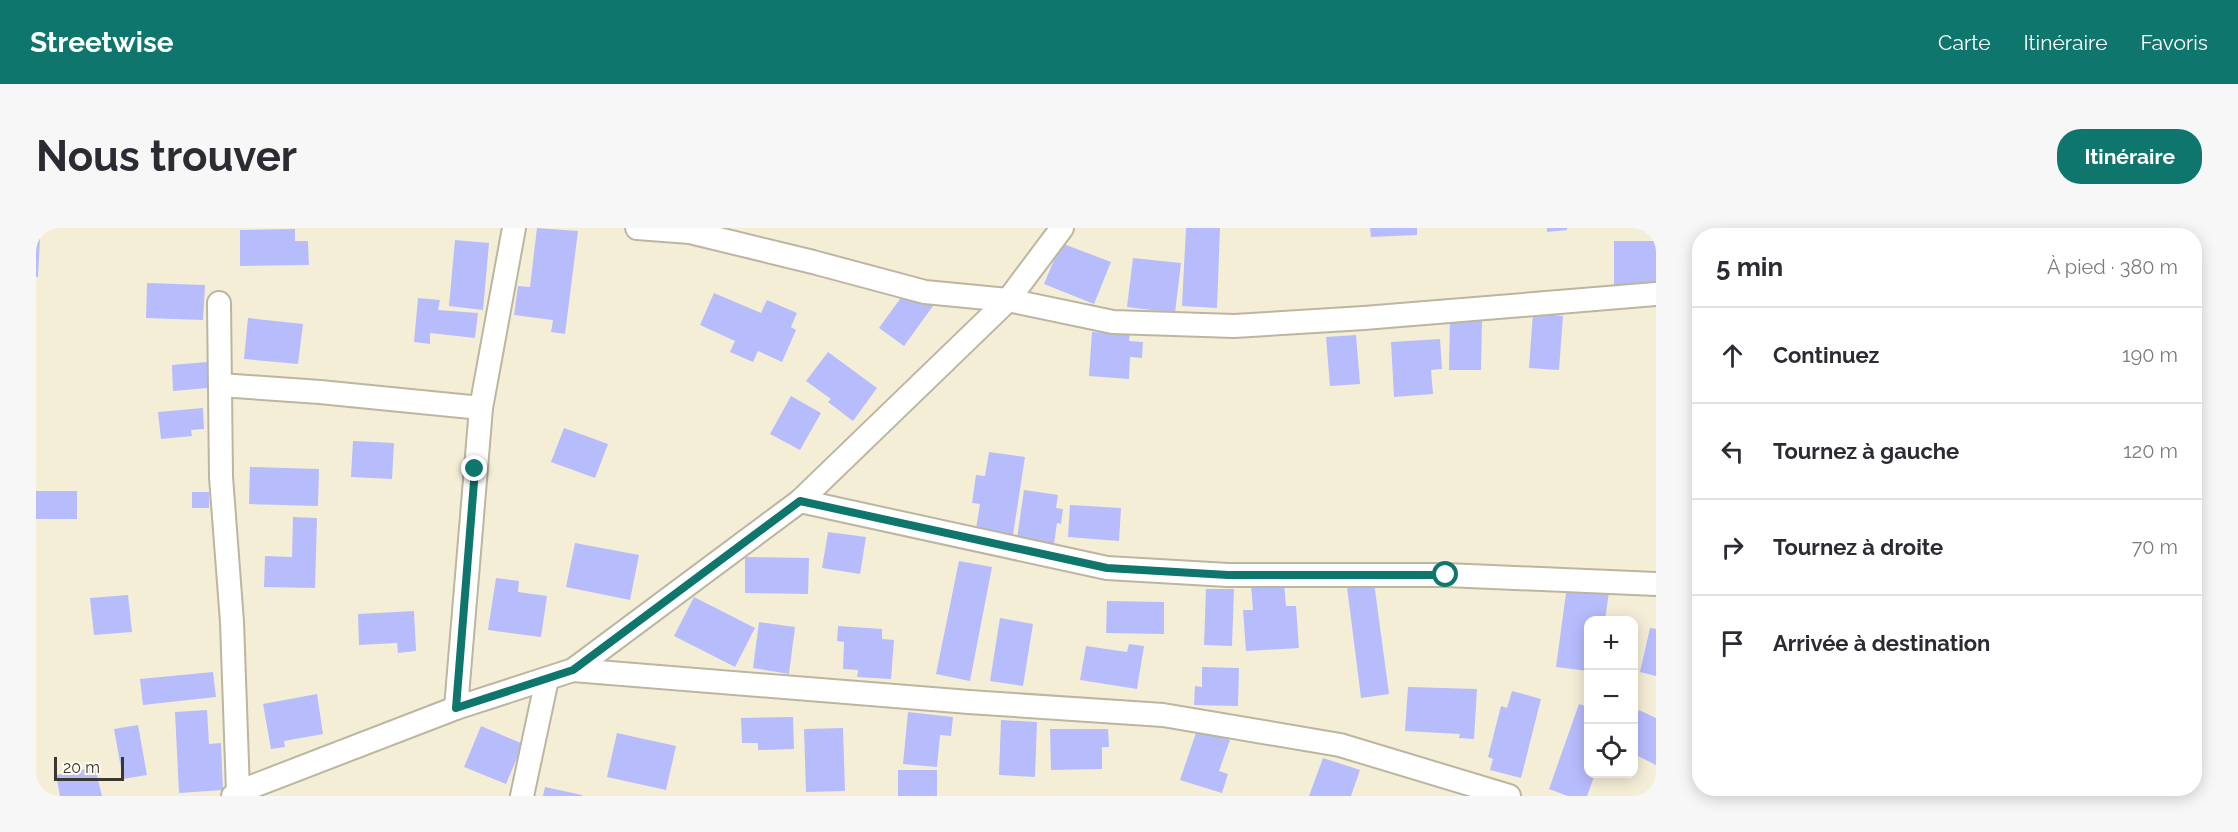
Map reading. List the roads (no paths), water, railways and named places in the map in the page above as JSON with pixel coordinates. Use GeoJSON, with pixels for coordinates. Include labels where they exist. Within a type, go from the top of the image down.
{"type":"FeatureCollection","features":[{"type":"Feature","properties":{"kind":"street"},"geometry":{"type":"LineString","coordinates":[[456,708],[481,408],[514,228]]}},
{"type":"Feature","properties":{"kind":"street"},"geometry":{"type":"LineString","coordinates":[[637,228],[690,232],[925,292],[1008,300],[1113,322],[1234,326],[1364,318],[1656,294]]}},
{"type":"Feature","properties":{"kind":"street"},"geometry":{"type":"LineString","coordinates":[[219,303],[221,477],[232,622],[235,794],[456,708],[573,670],[800,501],[1008,300],[1062,228]]}},
{"type":"Feature","properties":{"kind":"street"},"geometry":{"type":"LineString","coordinates":[[220,385],[320,392],[481,408]]}},
{"type":"Feature","properties":{"kind":"street"},"geometry":{"type":"LineString","coordinates":[[800,501],[1107,568],[1228,575],[1446,575],[1656,584]]}},
{"type":"Feature","properties":{"kind":"street"},"geometry":{"type":"LineString","coordinates":[[573,670],[1163,715],[1340,745],[1509,796]]}},
{"type":"Feature","properties":{"kind":"street"},"geometry":{"type":"LineString","coordinates":[[522,796],[547,679]]}}]}
